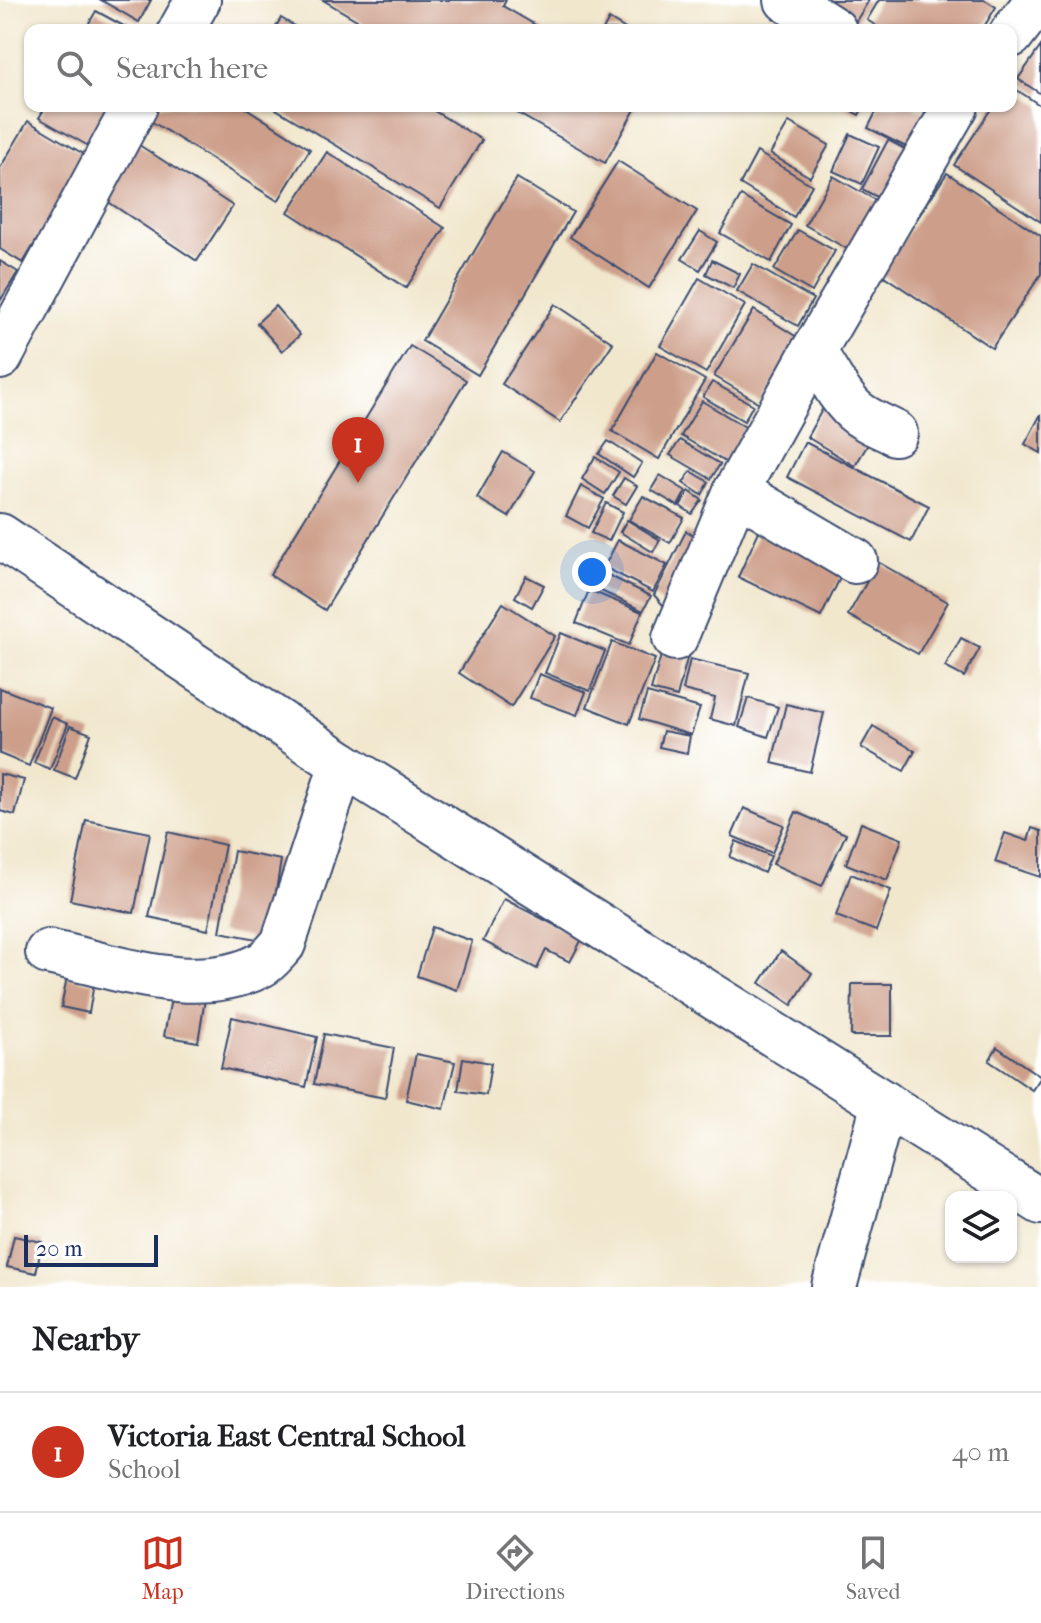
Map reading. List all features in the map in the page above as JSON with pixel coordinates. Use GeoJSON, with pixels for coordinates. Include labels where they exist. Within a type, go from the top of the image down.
{"type":"FeatureCollection","features":[{"type":"Feature","properties":{"kind":"street"},"geometry":{"type":"LineString","coordinates":[[184,24],[198,0]]}},
{"type":"Feature","properties":{"kind":"street"},"geometry":{"type":"LineString","coordinates":[[787,0],[825,24]]}},
{"type":"Feature","properties":{"kind":"street"},"geometry":{"type":"LineString","coordinates":[[1017,27],[1038,0]]}},
{"type":"Feature","properties":{"kind":"street"},"geometry":{"type":"LineString","coordinates":[[0,357],[132,112]]}},
{"type":"Feature","properties":{"kind":"street"},"geometry":{"type":"LineString","coordinates":[[675,638],[736,491],[953,112]]}},
{"type":"Feature","properties":{"kind":"street"},"geometry":{"type":"LineString","coordinates":[[813,352],[831,376],[840,395],[857,413],[895,433]]}},
{"type":"Feature","properties":{"kind":"street"},"geometry":{"type":"LineString","coordinates":[[736,491],[855,561]]}},
{"type":"Feature","properties":{"kind":"street"},"geometry":{"type":"LineString","coordinates":[[0,536],[342,764],[1041,1202]]}},
{"type":"Feature","properties":{"kind":"street"},"geometry":{"type":"LineString","coordinates":[[48,952],[181,981],[222,979],[262,965],[283,944],[342,764]]}},
{"type":"Feature","properties":{"kind":"street"},"geometry":{"type":"LineString","coordinates":[[834,1287],[884,1103]]}},
{"type":"Feature","properties":{"kind":"building"},"geometry":{"type":"Polygon","coordinates":[[[101,0],[151,0],[139,22],[101,0]]]}},
{"type":"Feature","properties":{"kind":"building"},"geometry":{"type":"Polygon","coordinates":[[[323,0],[506,0],[503,6],[534,24],[364,24],[323,0]]]}},
{"type":"Feature","properties":{"kind":"building"},"geometry":{"type":"Polygon","coordinates":[[[824,0],[869,0],[856,21],[824,0]]]}},
{"type":"Feature","properties":{"kind":"building"},"geometry":{"type":"Polygon","coordinates":[[[879,0],[985,0],[996,7],[986,24],[873,24],[867,20],[879,0]]]}},
{"type":"Feature","properties":{"kind":"building"},"geometry":{"type":"Polygon","coordinates":[[[96,11],[120,24],[88,24],[96,11]]]}},
{"type":"Feature","properties":{"kind":"building"},"geometry":{"type":"Polygon","coordinates":[[[281,18],[291,24],[278,24],[281,18]]]}},
{"type":"Feature","properties":{"kind":"building"},"geometry":{"type":"Polygon","coordinates":[[[1041,46],[1041,94],[1018,79],[1041,46]]]}},
{"type":"Feature","properties":{"kind":"building"},"geometry":{"type":"Polygon","coordinates":[[[1017,90],[1041,106],[1041,222],[954,165],[989,112],[1017,112],[1017,90]]]}},
{"type":"Feature","properties":{"kind":"building"},"geometry":{"type":"Polygon","coordinates":[[[42,112],[121,112],[99,152],[39,118],[42,112]]]}},
{"type":"Feature","properties":{"kind":"building"},"geometry":{"type":"Polygon","coordinates":[[[137,112],[252,112],[310,149],[278,201],[137,112]]]}},
{"type":"Feature","properties":{"kind":"building"},"geometry":{"type":"Polygon","coordinates":[[[281,112],[436,112],[482,140],[440,208],[281,112]]]}},
{"type":"Feature","properties":{"kind":"building"},"geometry":{"type":"Polygon","coordinates":[[[516,112],[634,112],[605,163],[516,112]]]}},
{"type":"Feature","properties":{"kind":"building"},"geometry":{"type":"Polygon","coordinates":[[[876,112],[925,112],[935,117],[918,153],[868,128],[876,112]]]}},
{"type":"Feature","properties":{"kind":"building"},"geometry":{"type":"Polygon","coordinates":[[[28,121],[87,156],[23,263],[0,249],[0,168],[28,121]]]}},
{"type":"Feature","properties":{"kind":"building"},"geometry":{"type":"Polygon","coordinates":[[[789,122],[829,145],[810,177],[770,154],[789,122]]]}},
{"type":"Feature","properties":{"kind":"building"},"geometry":{"type":"Polygon","coordinates":[[[850,134],[879,147],[862,184],[833,171],[850,134]]]}},
{"type":"Feature","properties":{"kind":"building"},"geometry":{"type":"Polygon","coordinates":[[[888,140],[918,156],[879,198],[862,189],[888,140]]]}},
{"type":"Feature","properties":{"kind":"building"},"geometry":{"type":"Polygon","coordinates":[[[133,141],[233,206],[197,261],[98,195],[133,141]]]}},
{"type":"Feature","properties":{"kind":"building"},"geometry":{"type":"Polygon","coordinates":[[[327,152],[445,228],[406,288],[288,212],[327,152]]]}},
{"type":"Feature","properties":{"kind":"building"},"geometry":{"type":"Polygon","coordinates":[[[757,152],[812,185],[794,217],[740,184],[757,152]]]}},
{"type":"Feature","properties":{"kind":"building"},"geometry":{"type":"Polygon","coordinates":[[[618,161],[697,211],[649,288],[570,237],[618,161]]]}},
{"type":"Feature","properties":{"kind":"building"},"geometry":{"type":"Polygon","coordinates":[[[947,173],[1041,236],[1041,274],[992,348],[881,274],[947,173]]]}},
{"type":"Feature","properties":{"kind":"building"},"geometry":{"type":"Polygon","coordinates":[[[833,176],[884,205],[856,254],[805,225],[833,176]]]}},
{"type":"Feature","properties":{"kind":"building"},"geometry":{"type":"Polygon","coordinates":[[[517,178],[573,212],[478,375],[422,341],[517,178]]]}},
{"type":"Feature","properties":{"kind":"building"},"geometry":{"type":"Polygon","coordinates":[[[741,196],[791,225],[771,262],[720,233],[741,196]]]}},
{"type":"Feature","properties":{"kind":"building"},"geometry":{"type":"Polygon","coordinates":[[[798,230],[835,251],[812,292],[774,270],[798,230]]]}},
{"type":"Feature","properties":{"kind":"building"},"geometry":{"type":"Polygon","coordinates":[[[700,231],[717,242],[700,270],[682,259],[700,231]]]}},
{"type":"Feature","properties":{"kind":"building"},"geometry":{"type":"Polygon","coordinates":[[[712,260],[740,274],[733,288],[706,274],[712,260]]]}},
{"type":"Feature","properties":{"kind":"building"},"geometry":{"type":"Polygon","coordinates":[[[0,261],[18,272],[0,301],[0,261]]]}},
{"type":"Feature","properties":{"kind":"building"},"geometry":{"type":"Polygon","coordinates":[[[753,264],[813,299],[798,326],[737,291],[753,264]]]}},
{"type":"Feature","properties":{"kind":"building"},"geometry":{"type":"Polygon","coordinates":[[[699,278],[745,305],[706,373],[660,346],[699,278]]]}},
{"type":"Feature","properties":{"kind":"building"},"geometry":{"type":"Polygon","coordinates":[[[555,304],[613,343],[560,422],[502,384],[555,304]]]}},
{"type":"Feature","properties":{"kind":"building"},"geometry":{"type":"Polygon","coordinates":[[[275,306],[300,335],[282,351],[257,323],[275,306]]]}},
{"type":"Feature","properties":{"kind":"building"},"geometry":{"type":"Polygon","coordinates":[[[754,310],[800,339],[761,404],[714,376],[754,310]]]}},
{"type":"Feature","properties":{"kind":"building"},"geometry":{"type":"Polygon","coordinates":[[[410,346],[466,380],[325,610],[270,575],[410,346]]]}},
{"type":"Feature","properties":{"kind":"building"},"geometry":{"type":"Polygon","coordinates":[[[657,352],[705,380],[659,459],[612,431],[657,352]]]}},
{"type":"Feature","properties":{"kind":"building"},"geometry":{"type":"Polygon","coordinates":[[[712,382],[753,405],[744,421],[703,397],[712,382]]]}},
{"type":"Feature","properties":{"kind":"building"},"geometry":{"type":"Polygon","coordinates":[[[702,401],[747,428],[727,463],[681,436],[702,401]]]}},
{"type":"Feature","properties":{"kind":"building"},"geometry":{"type":"Polygon","coordinates":[[[823,408],[873,436],[855,466],[807,437],[823,408]]]}},
{"type":"Feature","properties":{"kind":"building"},"geometry":{"type":"Polygon","coordinates":[[[1041,414],[1041,453],[1025,444],[1041,414]]]}},
{"type":"Feature","properties":{"kind":"building"},"geometry":{"type":"Polygon","coordinates":[[[680,440],[720,464],[711,479],[670,455],[680,440]]]}},
{"type":"Feature","properties":{"kind":"building"},"geometry":{"type":"Polygon","coordinates":[[[608,441],[642,463],[633,477],[599,454],[608,441]]]}},
{"type":"Feature","properties":{"kind":"building"},"geometry":{"type":"Polygon","coordinates":[[[805,442],[929,506],[911,542],[787,477],[805,442]]]}},
{"type":"Feature","properties":{"kind":"building"},"geometry":{"type":"Polygon","coordinates":[[[503,452],[535,471],[509,517],[477,498],[503,452]]]}},
{"type":"Feature","properties":{"kind":"building"},"geometry":{"type":"Polygon","coordinates":[[[595,457],[619,472],[605,494],[582,479],[595,457]]]}},
{"type":"Feature","properties":{"kind":"building"},"geometry":{"type":"Polygon","coordinates":[[[691,471],[709,482],[702,495],[683,483],[691,471]]]}},
{"type":"Feature","properties":{"kind":"building"},"geometry":{"type":"Polygon","coordinates":[[[660,475],[686,491],[678,506],[651,490],[660,475]]]}},
{"type":"Feature","properties":{"kind":"building"},"geometry":{"type":"Polygon","coordinates":[[[624,478],[637,486],[626,504],[613,496],[624,478]]]}},
{"type":"Feature","properties":{"kind":"building"},"geometry":{"type":"Polygon","coordinates":[[[581,486],[604,499],[588,528],[566,516],[581,486]]]}},
{"type":"Feature","properties":{"kind":"building"},"geometry":{"type":"Polygon","coordinates":[[[689,491],[702,500],[692,514],[680,506],[689,491]]]}},
{"type":"Feature","properties":{"kind":"building"},"geometry":{"type":"Polygon","coordinates":[[[643,496],[684,518],[670,543],[629,520],[643,496]]]}},
{"type":"Feature","properties":{"kind":"building"},"geometry":{"type":"Polygon","coordinates":[[[606,503],[623,512],[609,541],[591,533],[606,503]]]}},
{"type":"Feature","properties":{"kind":"building"},"geometry":{"type":"Polygon","coordinates":[[[627,520],[660,540],[653,552],[620,532],[627,520]]]}},
{"type":"Feature","properties":{"kind":"building"},"geometry":{"type":"Polygon","coordinates":[[[760,529],[844,570],[821,617],[738,577],[760,529]]]}},
{"type":"Feature","properties":{"kind":"building"},"geometry":{"type":"Polygon","coordinates":[[[686,531],[708,542],[672,615],[654,595],[686,531]]]}},
{"type":"Feature","properties":{"kind":"building"},"geometry":{"type":"Polygon","coordinates":[[[618,540],[667,565],[653,592],[604,567],[618,540]]]}},
{"type":"Feature","properties":{"kind":"building"},"geometry":{"type":"Polygon","coordinates":[[[878,562],[948,602],[918,654],[848,615],[878,562]]]}},
{"type":"Feature","properties":{"kind":"building"},"geometry":{"type":"Polygon","coordinates":[[[606,574],[651,596],[643,611],[599,590],[606,574]]]}},
{"type":"Feature","properties":{"kind":"building"},"geometry":{"type":"Polygon","coordinates":[[[526,576],[544,585],[532,607],[515,597],[526,576]]]}},
{"type":"Feature","properties":{"kind":"building"},"geometry":{"type":"Polygon","coordinates":[[[589,590],[642,612],[629,645],[576,623],[589,590]]]}},
{"type":"Feature","properties":{"kind":"building"},"geometry":{"type":"Polygon","coordinates":[[[503,603],[555,636],[511,707],[459,673],[503,603]]]}},
{"type":"Feature","properties":{"kind":"building"},"geometry":{"type":"Polygon","coordinates":[[[561,633],[605,651],[590,691],[545,673],[561,633]]]}},
{"type":"Feature","properties":{"kind":"building"},"geometry":{"type":"Polygon","coordinates":[[[961,638],[980,648],[964,677],[945,667],[961,638]]]}},
{"type":"Feature","properties":{"kind":"building"},"geometry":{"type":"Polygon","coordinates":[[[612,642],[655,659],[629,724],[587,707],[612,642]]]}},
{"type":"Feature","properties":{"kind":"building"},"geometry":{"type":"Polygon","coordinates":[[[662,652],[687,659],[677,697],[651,690],[662,652]]]}},
{"type":"Feature","properties":{"kind":"building"},"geometry":{"type":"Polygon","coordinates":[[[690,659],[749,673],[736,726],[710,719],[715,698],[683,690],[690,659]]]}},
{"type":"Feature","properties":{"kind":"building"},"geometry":{"type":"Polygon","coordinates":[[[539,674],[586,692],[577,715],[530,698],[539,674]]]}},
{"type":"Feature","properties":{"kind":"building"},"geometry":{"type":"Polygon","coordinates":[[[0,688],[51,708],[29,766],[0,754],[0,688]]]}},
{"type":"Feature","properties":{"kind":"building"},"geometry":{"type":"Polygon","coordinates":[[[647,693],[700,708],[691,735],[639,719],[647,693]]]}},
{"type":"Feature","properties":{"kind":"building"},"geometry":{"type":"Polygon","coordinates":[[[748,698],[778,707],[768,737],[739,727],[748,698]]]}},
{"type":"Feature","properties":{"kind":"building"},"geometry":{"type":"Polygon","coordinates":[[[786,704],[824,713],[810,772],[772,763],[786,704]]]}},
{"type":"Feature","properties":{"kind":"building"},"geometry":{"type":"Polygon","coordinates":[[[52,717],[68,724],[50,769],[34,763],[52,717]]]}},
{"type":"Feature","properties":{"kind":"building"},"geometry":{"type":"Polygon","coordinates":[[[70,726],[91,734],[75,778],[54,770],[70,726]]]}},
{"type":"Feature","properties":{"kind":"building"},"geometry":{"type":"Polygon","coordinates":[[[873,726],[915,751],[904,771],[861,747],[873,726]]]}},
{"type":"Feature","properties":{"kind":"building"},"geometry":{"type":"Polygon","coordinates":[[[663,731],[690,736],[687,753],[659,747],[663,731]]]}},
{"type":"Feature","properties":{"kind":"building"},"geometry":{"type":"Polygon","coordinates":[[[0,774],[24,780],[15,815],[0,811],[0,774]]]}},
{"type":"Feature","properties":{"kind":"building"},"geometry":{"type":"Polygon","coordinates":[[[744,808],[784,825],[772,853],[732,836],[744,808]]]}},
{"type":"Feature","properties":{"kind":"building"},"geometry":{"type":"Polygon","coordinates":[[[796,812],[846,834],[822,886],[773,864],[796,812]]]}},
{"type":"Feature","properties":{"kind":"building"},"geometry":{"type":"Polygon","coordinates":[[[86,820],[150,833],[134,913],[70,900],[86,820]]]}},
{"type":"Feature","properties":{"kind":"building"},"geometry":{"type":"Polygon","coordinates":[[[861,823],[902,839],[887,880],[846,864],[861,823]]]}},
{"type":"Feature","properties":{"kind":"building"},"geometry":{"type":"Polygon","coordinates":[[[1032,828],[1041,831],[1041,877],[995,862],[1005,833],[1028,841],[1032,828]]]}},
{"type":"Feature","properties":{"kind":"building"},"geometry":{"type":"Polygon","coordinates":[[[168,832],[225,845],[208,930],[149,917],[168,832]]]}},
{"type":"Feature","properties":{"kind":"building"},"geometry":{"type":"Polygon","coordinates":[[[736,841],[771,856],[764,873],[730,857],[736,841]]]}},
{"type":"Feature","properties":{"kind":"building"},"geometry":{"type":"Polygon","coordinates":[[[234,851],[281,860],[268,941],[220,932],[234,851]]]}},
{"type":"Feature","properties":{"kind":"building"},"geometry":{"type":"Polygon","coordinates":[[[851,874],[891,890],[876,931],[836,916],[851,874]]]}},
{"type":"Feature","properties":{"kind":"building"},"geometry":{"type":"Polygon","coordinates":[[[504,899],[582,939],[570,962],[546,950],[537,969],[483,941],[504,899]]]}},
{"type":"Feature","properties":{"kind":"building"},"geometry":{"type":"Polygon","coordinates":[[[432,927],[472,941],[457,990],[417,976],[432,927]]]}},
{"type":"Feature","properties":{"kind":"building"},"geometry":{"type":"Polygon","coordinates":[[[781,951],[812,973],[792,1005],[760,983],[781,951]]]}},
{"type":"Feature","properties":{"kind":"building"},"geometry":{"type":"Polygon","coordinates":[[[67,977],[94,983],[89,1013],[61,1007],[67,977]]]}},
{"type":"Feature","properties":{"kind":"building"},"geometry":{"type":"Polygon","coordinates":[[[852,984],[892,984],[892,1036],[851,1036],[852,984]]]}},
{"type":"Feature","properties":{"kind":"building"},"geometry":{"type":"Polygon","coordinates":[[[172,993],[205,999],[198,1042],[164,1036],[172,993]]]}},
{"type":"Feature","properties":{"kind":"building"},"geometry":{"type":"Polygon","coordinates":[[[232,1017],[317,1037],[306,1087],[221,1068],[232,1017]]]}},
{"type":"Feature","properties":{"kind":"building"},"geometry":{"type":"Polygon","coordinates":[[[324,1034],[394,1048],[385,1098],[314,1084],[324,1034]]]}},
{"type":"Feature","properties":{"kind":"building"},"geometry":{"type":"Polygon","coordinates":[[[997,1047],[1041,1077],[1032,1090],[989,1061],[997,1047]]]}},
{"type":"Feature","properties":{"kind":"building"},"geometry":{"type":"Polygon","coordinates":[[[416,1054],[455,1062],[444,1109],[406,1100],[416,1054]]]}},
{"type":"Feature","properties":{"kind":"building"},"geometry":{"type":"Polygon","coordinates":[[[463,1058],[491,1063],[486,1095],[458,1091],[463,1058]]]}},
{"type":"Feature","properties":{"kind":"building"},"geometry":{"type":"Polygon","coordinates":[[[14,1236],[42,1242],[36,1273],[7,1267],[14,1236]]]}},
{"type":"Feature","properties":{"kind":"place","name":"Victoria East Central School"},"geometry":{"type":"Point","coordinates":[358,483]}}]}
